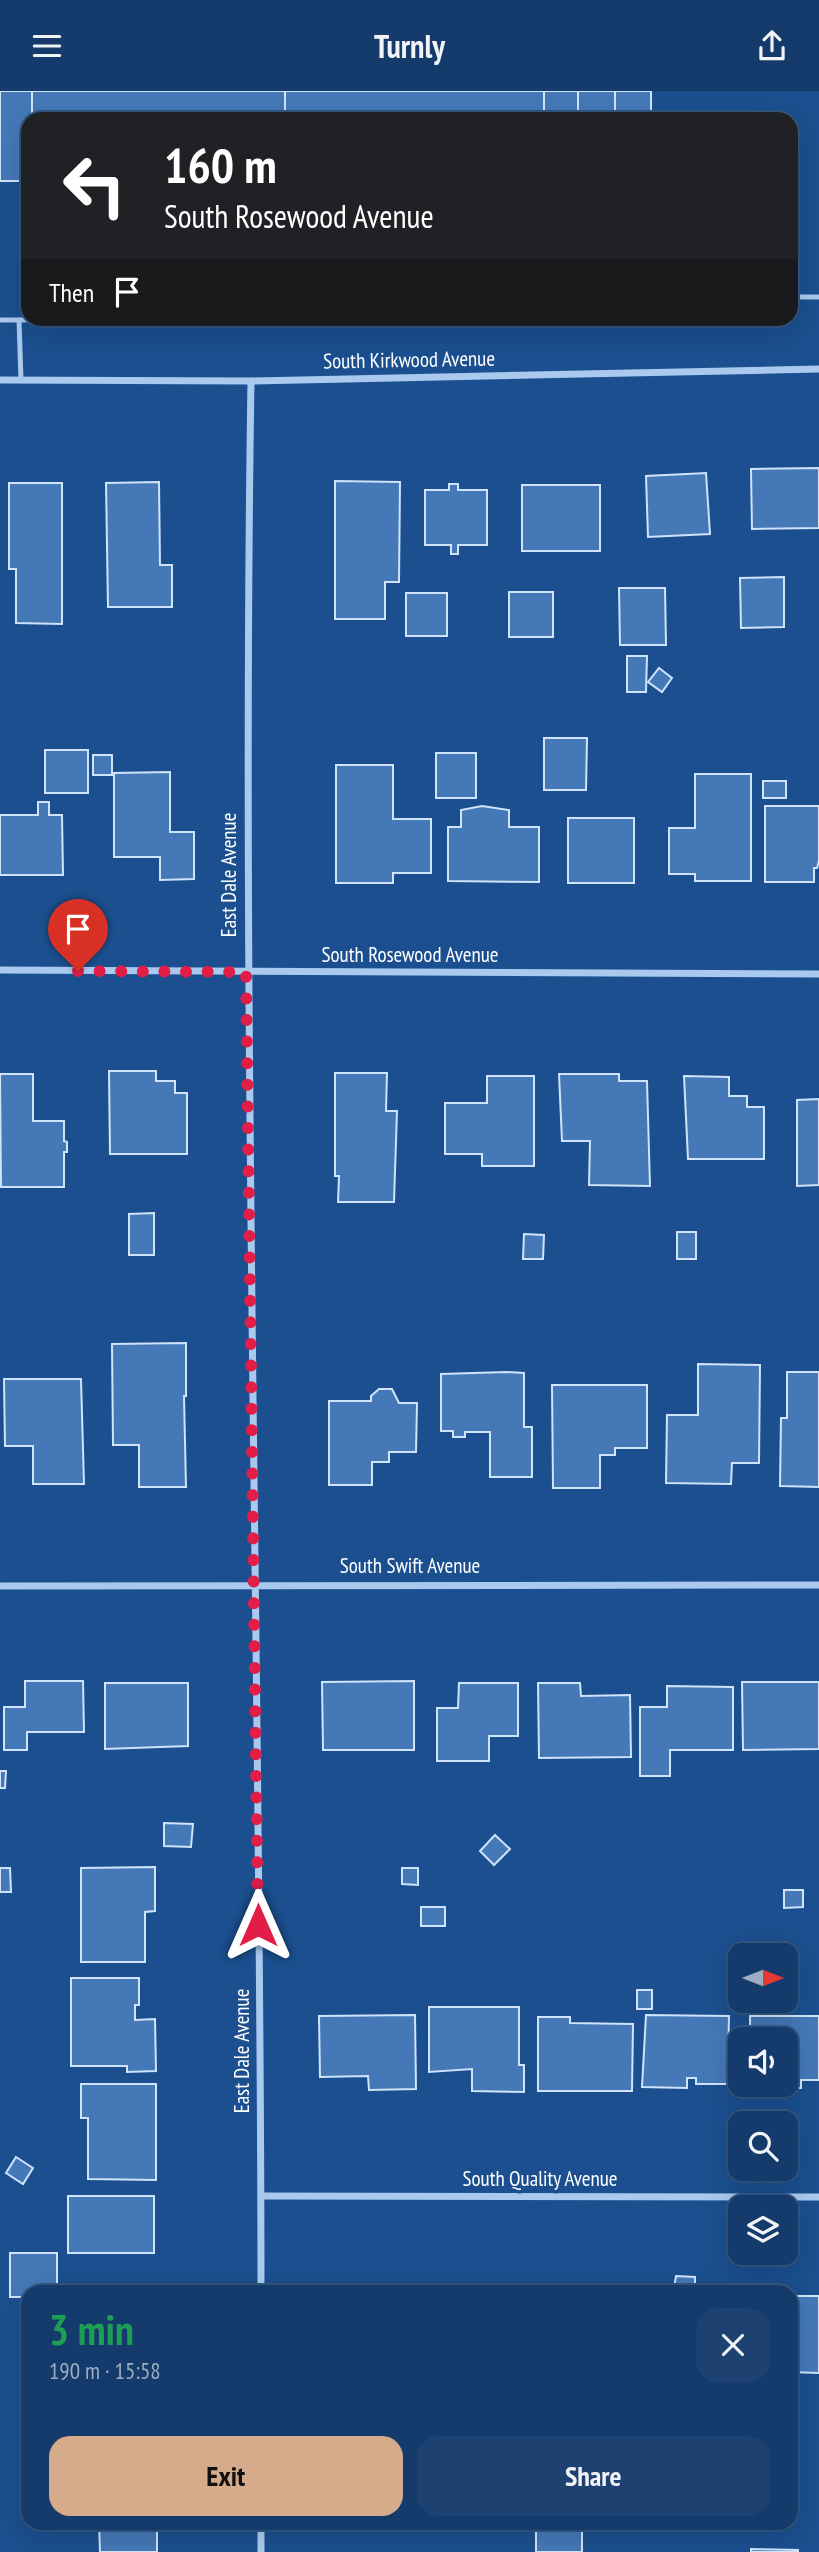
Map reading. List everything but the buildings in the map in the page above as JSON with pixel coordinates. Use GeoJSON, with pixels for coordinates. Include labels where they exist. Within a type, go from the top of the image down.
{"type":"FeatureCollection","features":[{"type":"Feature","properties":{"kind":"street","name":"South Kirkwood Avenue"},"geometry":{"type":"LineString","coordinates":[[0,380],[251,381],[819,369]]}},
{"type":"Feature","properties":{"kind":"street","name":"East Dale Avenue"},"geometry":{"type":"LineString","coordinates":[[251,381],[246,972],[261,2285]]}},
{"type":"Feature","properties":{"kind":"street","name":"South Rosewood Avenue"},"geometry":{"type":"LineString","coordinates":[[0,970],[819,974]]}},
{"type":"Feature","properties":{"kind":"street","name":"South Swift Avenue"},"geometry":{"type":"LineString","coordinates":[[0,1586],[255,1583],[819,1585]]}},
{"type":"Feature","properties":{"kind":"street","name":"South Quality Avenue"},"geometry":{"type":"LineString","coordinates":[[261,2196],[819,2197]]}},
{"type":"Feature","properties":{"kind":"street"},"geometry":{"type":"LineString","coordinates":[[261,2530],[261,2552]]}},
{"type":"Feature","properties":{"kind":"lane"},"geometry":{"type":"LineString","coordinates":[[798,297],[819,297]]}},
{"type":"Feature","properties":{"kind":"lane"},"geometry":{"type":"LineString","coordinates":[[0,320],[19,320],[21,380]]}},
{"type":"Feature","properties":{"kind":"route"},"geometry":{"type":"LineString","coordinates":[[78,971],[246,972],[258,1925]]}}]}
